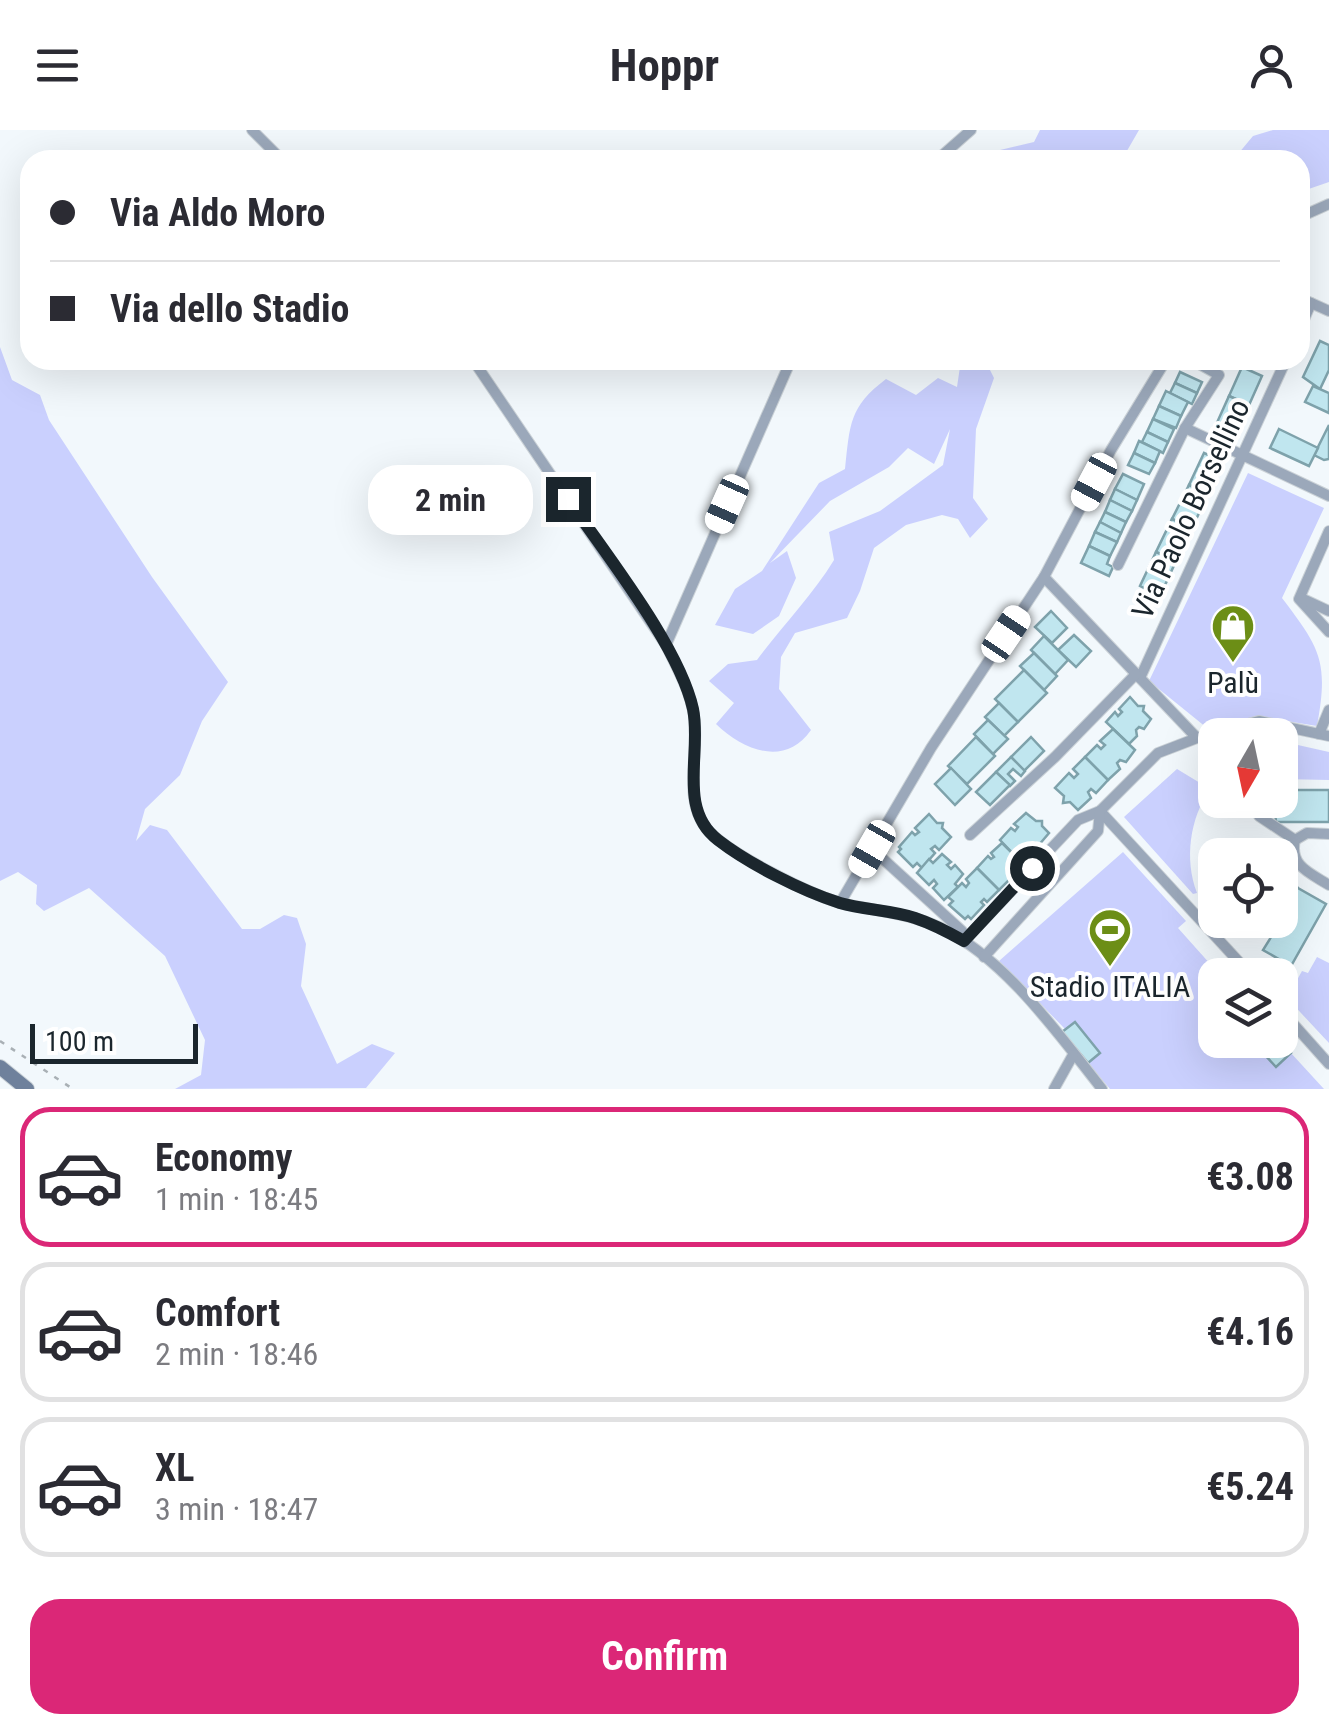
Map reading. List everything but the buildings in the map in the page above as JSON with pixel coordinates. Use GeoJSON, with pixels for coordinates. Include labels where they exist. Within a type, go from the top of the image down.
{"type":"FeatureCollection","features":[{"type":"Feature","properties":{"kind":"street"},"geometry":{"type":"LineString","coordinates":[[252,130],[272,150]]}},
{"type":"Feature","properties":{"kind":"street"},"geometry":{"type":"LineString","coordinates":[[948,150],[971,130]]}},
{"type":"Feature","properties":{"kind":"street"},"geometry":{"type":"LineString","coordinates":[[480,370],[666,646],[688,689],[696,738],[694,800],[703,825],[717,839],[763,867],[840,903],[914,918],[964,941],[1036,1008],[1102,1089]]}},
{"type":"Feature","properties":{"kind":"street"},"geometry":{"type":"LineString","coordinates":[[666,646],[787,370]]}},
{"type":"Feature","properties":{"kind":"street"},"geometry":{"type":"LineString","coordinates":[[840,903],[931,748],[1044,577],[1111,450],[1160,370]]}},
{"type":"Feature","properties":{"kind":"street"},"geometry":{"type":"LineString","coordinates":[[1118,565],[1185,428],[1219,375],[1210,370]]}},
{"type":"Feature","properties":{"kind":"street","name":"Via Paolo Borsellino"},"geometry":{"type":"LineString","coordinates":[[970,835],[1138,676],[1282,370]]}},
{"type":"Feature","properties":{"kind":"street"},"geometry":{"type":"LineString","coordinates":[[1185,428],[1329,496]]}},
{"type":"Feature","properties":{"kind":"street"},"geometry":{"type":"LineString","coordinates":[[1300,597],[1329,531]]}},
{"type":"Feature","properties":{"kind":"street"},"geometry":{"type":"LineString","coordinates":[[1044,577],[1197,738]]}},
{"type":"Feature","properties":{"kind":"street"},"geometry":{"type":"LineString","coordinates":[[1300,597],[1329,611]]}},
{"type":"Feature","properties":{"kind":"street"},"geometry":{"type":"LineString","coordinates":[[1300,597],[1329,632]]}},
{"type":"Feature","properties":{"kind":"street"},"geometry":{"type":"LineString","coordinates":[[964,941],[1078,820],[1100,811],[1158,753],[1259,721],[1324,735],[1329,710]]}},
{"type":"Feature","properties":{"kind":"street"},"geometry":{"type":"LineString","coordinates":[[984,957],[1098,832],[1100,811]]}},
{"type":"Feature","properties":{"kind":"street"},"geometry":{"type":"LineString","coordinates":[[1100,811],[1234,958]]}},
{"type":"Feature","properties":{"kind":"street"},"geometry":{"type":"LineString","coordinates":[[1261,818],[1292,838]]}},
{"type":"Feature","properties":{"kind":"street"},"geometry":{"type":"LineString","coordinates":[[1298,838],[1307,833],[1329,834]]}},
{"type":"Feature","properties":{"kind":"street"},"geometry":{"type":"LineString","coordinates":[[872,849],[962,931],[964,941]]}},
{"type":"Feature","properties":{"kind":"street"},"geometry":{"type":"LineString","coordinates":[[1298,866],[1329,885]]}},
{"type":"Feature","properties":{"kind":"street"},"geometry":{"type":"LineString","coordinates":[[1298,1029],[1329,1064]]}},
{"type":"Feature","properties":{"kind":"street"},"geometry":{"type":"LineString","coordinates":[[1054,1089],[1073,1054]]}},
{"type":"Feature","properties":{"kind":"street"},"geometry":{"type":"LineString","coordinates":[[0,1067],[27,1089]]}},
{"type":"Feature","properties":{"kind":"path"},"geometry":{"type":"LineString","coordinates":[[0,1041],[73,1089]]}},
{"type":"Feature","properties":{"kind":"shaded area"},"geometry":{"type":"Polygon","coordinates":[[[1040,130],[1139,130],[1127,150],[1000,150],[1034,142],[1040,130]]]}},
{"type":"Feature","properties":{"kind":"shaded area"},"geometry":{"type":"Polygon","coordinates":[[[1273,130],[1329,130],[1329,182],[1310,189],[1310,150],[1241,150],[1253,136],[1273,130]]]}},
{"type":"Feature","properties":{"kind":"shaded area"},"geometry":{"type":"Polygon","coordinates":[[[0,347],[12,380],[40,395],[49,420],[152,577],[228,682],[202,721],[180,775],[145,809],[136,841],[150,825],[167,830],[242,929],[260,929],[284,915],[297,918],[306,944],[301,986],[337,1064],[372,1044],[395,1053],[366,1088],[175,1089],[201,1075],[205,1040],[165,956],[89,888],[44,911],[36,904],[37,885],[18,872],[0,881],[0,347]]]}},
{"type":"Feature","properties":{"kind":"shaded area"},"geometry":{"type":"Polygon","coordinates":[[[960,370],[990,370],[994,378],[976,429],[973,498],[988,519],[970,538],[958,519],[942,515],[906,525],[874,548],[847,618],[795,633],[781,657],[779,689],[811,730],[801,741],[777,751],[739,742],[716,724],[734,703],[709,681],[728,664],[757,660],[834,560],[829,532],[880,511],[943,465],[950,429],[934,464],[908,448],[889,467],[830,501],[770,563],[787,551],[796,578],[779,616],[753,634],[715,625],[735,589],[762,571],[819,483],[845,469],[854,418],[874,389],[886,379],[916,395],[938,378],[957,387],[960,370]]]}},
{"type":"Feature","properties":{"kind":"shaded area"},"geometry":{"type":"Polygon","coordinates":[[[1248,473],[1324,508],[1282,598],[1318,656],[1322,686],[1317,726],[1298,723],[1298,718],[1256,716],[1198,721],[1149,681],[1248,473]]]}},
{"type":"Feature","properties":{"kind":"shaded area"},"geometry":{"type":"Polygon","coordinates":[[[1298,745],[1329,752],[1329,780],[1298,779],[1298,745]]]}},
{"type":"Feature","properties":{"kind":"shaded area"},"geometry":{"type":"Polygon","coordinates":[[[1177,769],[1198,782],[1198,813],[1190,853],[1197,893],[1193,894],[1124,817],[1177,769]]]}},
{"type":"Feature","properties":{"kind":"shaded area","name":"Stadio ITALIA"},"geometry":{"type":"Polygon","coordinates":[[[1123,852],[1186,921],[1178,928],[1205,958],[1198,958],[1198,1058],[1296,1058],[1324,1089],[1110,1089],[1062,1032],[1065,1029],[999,961],[1123,852]]]}},
{"type":"Feature","properties":{"kind":"shaded area"},"geometry":{"type":"Polygon","coordinates":[[[1317,957],[1329,963],[1329,1043],[1298,1010],[1298,978],[1302,971],[1308,973],[1317,957]]]}},
{"type":"Feature","properties":{"kind":"place","name":"Palù"},"geometry":{"type":"Point","coordinates":[1233,664]}},
{"type":"Feature","properties":{"kind":"place","name":"Stadio ITALIA"},"geometry":{"type":"Point","coordinates":[1110,968]}},
{"type":"Feature","properties":{"kind":"route"},"geometry":{"type":"LineString","coordinates":[[568,499],[666,646],[688,689],[696,738],[694,800],[703,825],[717,839],[763,867],[840,903],[914,918],[964,941],[1032,868]]}}]}
